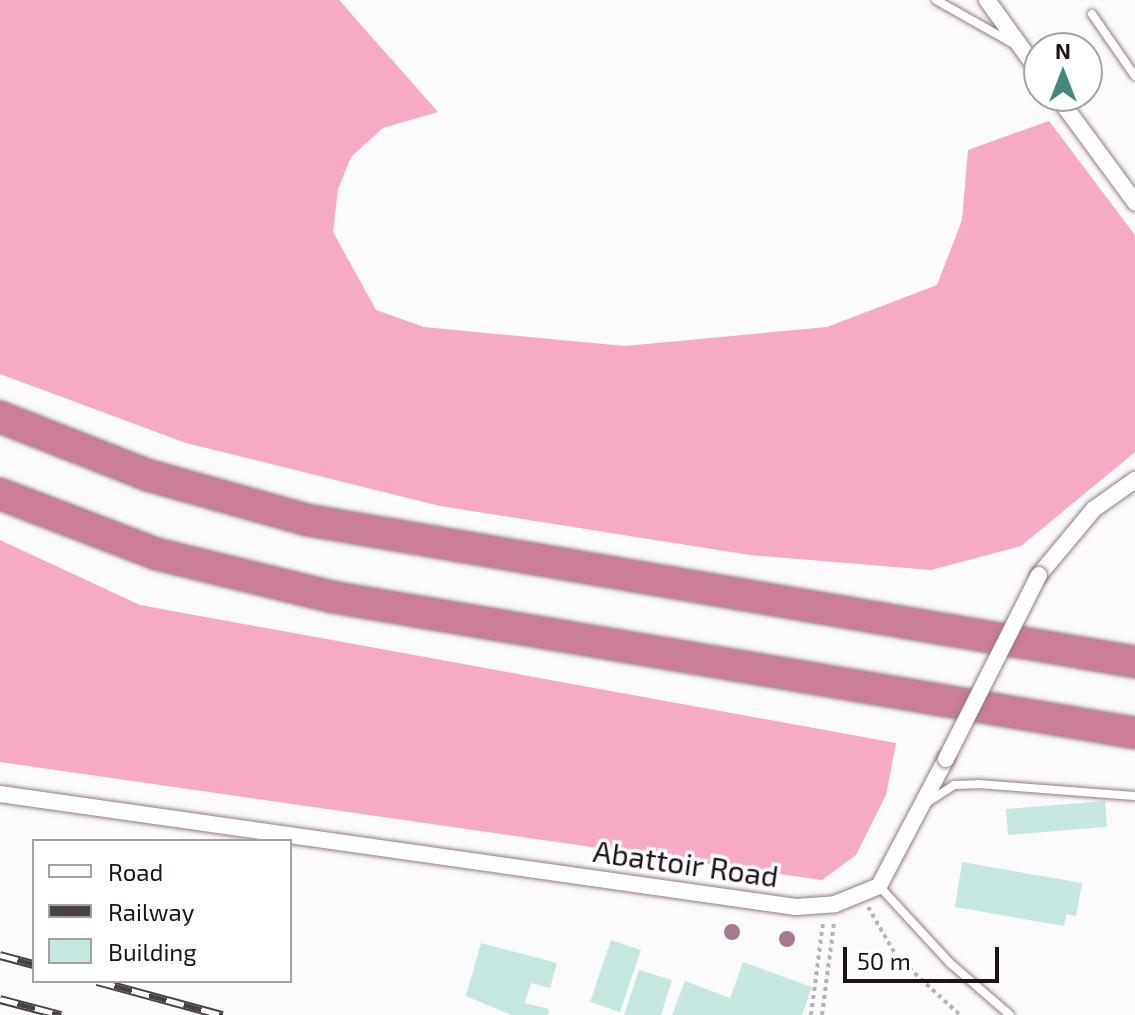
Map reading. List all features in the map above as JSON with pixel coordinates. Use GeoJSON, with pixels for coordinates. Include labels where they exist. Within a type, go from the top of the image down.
{"type":"FeatureCollection","features":[{"type":"Feature","properties":{"kind":"highway"},"geometry":{"type":"LineString","coordinates":[[0,417],[147,475],[307,520],[1135,662]]}},
{"type":"Feature","properties":{"kind":"highway"},"geometry":{"type":"LineString","coordinates":[[0,494],[156,554],[332,597],[1135,733]]}},
{"type":"Feature","properties":{"kind":"street"},"geometry":{"type":"LineString","coordinates":[[987,0],[1022,48]]}},
{"type":"Feature","properties":{"kind":"street"},"geometry":{"type":"LineString","coordinates":[[1069,112],[1135,202]]}},
{"type":"Feature","properties":{"kind":"street"},"geometry":{"type":"LineString","coordinates":[[879,886],[1039,575],[1094,509],[1135,480]]}},
{"type":"Feature","properties":{"kind":"street","name":"Abattoir Road"},"geometry":{"type":"LineString","coordinates":[[0,794],[829,905],[879,886]]}},
{"type":"Feature","properties":{"kind":"lane"},"geometry":{"type":"LineString","coordinates":[[936,0],[1022,48]]}},
{"type":"Feature","properties":{"kind":"lane"},"geometry":{"type":"LineString","coordinates":[[1092,14],[1135,76]]}},
{"type":"Feature","properties":{"kind":"lane"},"geometry":{"type":"LineString","coordinates":[[921,808],[954,785],[1135,796]]}},
{"type":"Feature","properties":{"kind":"lane"},"geometry":{"type":"LineString","coordinates":[[879,886],[950,963],[1010,1015]]}},
{"type":"Feature","properties":{"kind":"path"},"geometry":{"type":"LineString","coordinates":[[861,894],[889,947],[960,1015]]}},
{"type":"Feature","properties":{"kind":"path"},"geometry":{"type":"LineString","coordinates":[[811,1015],[829,905]]}},
{"type":"Feature","properties":{"kind":"path"},"geometry":{"type":"LineString","coordinates":[[822,1015],[829,905]]}},
{"type":"Feature","properties":{"kind":"shaded area"},"geometry":{"type":"Polygon","coordinates":[[[0,0],[339,0],[438,112],[383,128],[351,157],[338,189],[333,232],[376,310],[424,327],[625,346],[827,327],[937,285],[962,220],[968,150],[1049,121],[1135,235],[1135,452],[1021,546],[931,570],[750,555],[440,506],[186,443],[0,374],[0,0]]]}},
{"type":"Feature","properties":{"kind":"shaded area"},"geometry":{"type":"Polygon","coordinates":[[[0,540],[140,605],[896,743],[886,795],[856,855],[822,880],[0,762],[0,540]]]}},
{"type":"Feature","properties":{"kind":"building"},"geometry":{"type":"Polygon","coordinates":[[[1105,801],[1107,827],[1008,835],[1006,809],[1105,801]]]}},
{"type":"Feature","properties":{"kind":"building"},"geometry":{"type":"Polygon","coordinates":[[[962,862],[1082,883],[1076,916],[1066,914],[1064,926],[955,907],[962,862]]]}},
{"type":"Feature","properties":{"kind":"building"},"geometry":{"type":"Polygon","coordinates":[[[611,940],[641,950],[620,1012],[590,1002],[611,940]]]}},
{"type":"Feature","properties":{"kind":"building"},"geometry":{"type":"Polygon","coordinates":[[[481,943],[557,963],[550,988],[531,983],[525,1003],[549,1009],[548,1015],[511,1015],[466,996],[481,943]]]}},
{"type":"Feature","properties":{"kind":"building"},"geometry":{"type":"Polygon","coordinates":[[[743,962],[812,987],[802,1015],[672,1015],[685,981],[730,998],[743,962]]]}},
{"type":"Feature","properties":{"kind":"building"},"geometry":{"type":"Polygon","coordinates":[[[639,970],[672,980],[661,1015],[624,1015],[639,970]]]}},
{"type":"Feature","properties":{"kind":"railway"},"geometry":{"type":"LineString","coordinates":[[0,955],[32,963]]}},
{"type":"Feature","properties":{"kind":"railway"},"geometry":{"type":"LineString","coordinates":[[104,983],[222,1015]]}},
{"type":"Feature","properties":{"kind":"railway"},"geometry":{"type":"LineString","coordinates":[[0,999],[61,1015]]}}]}
